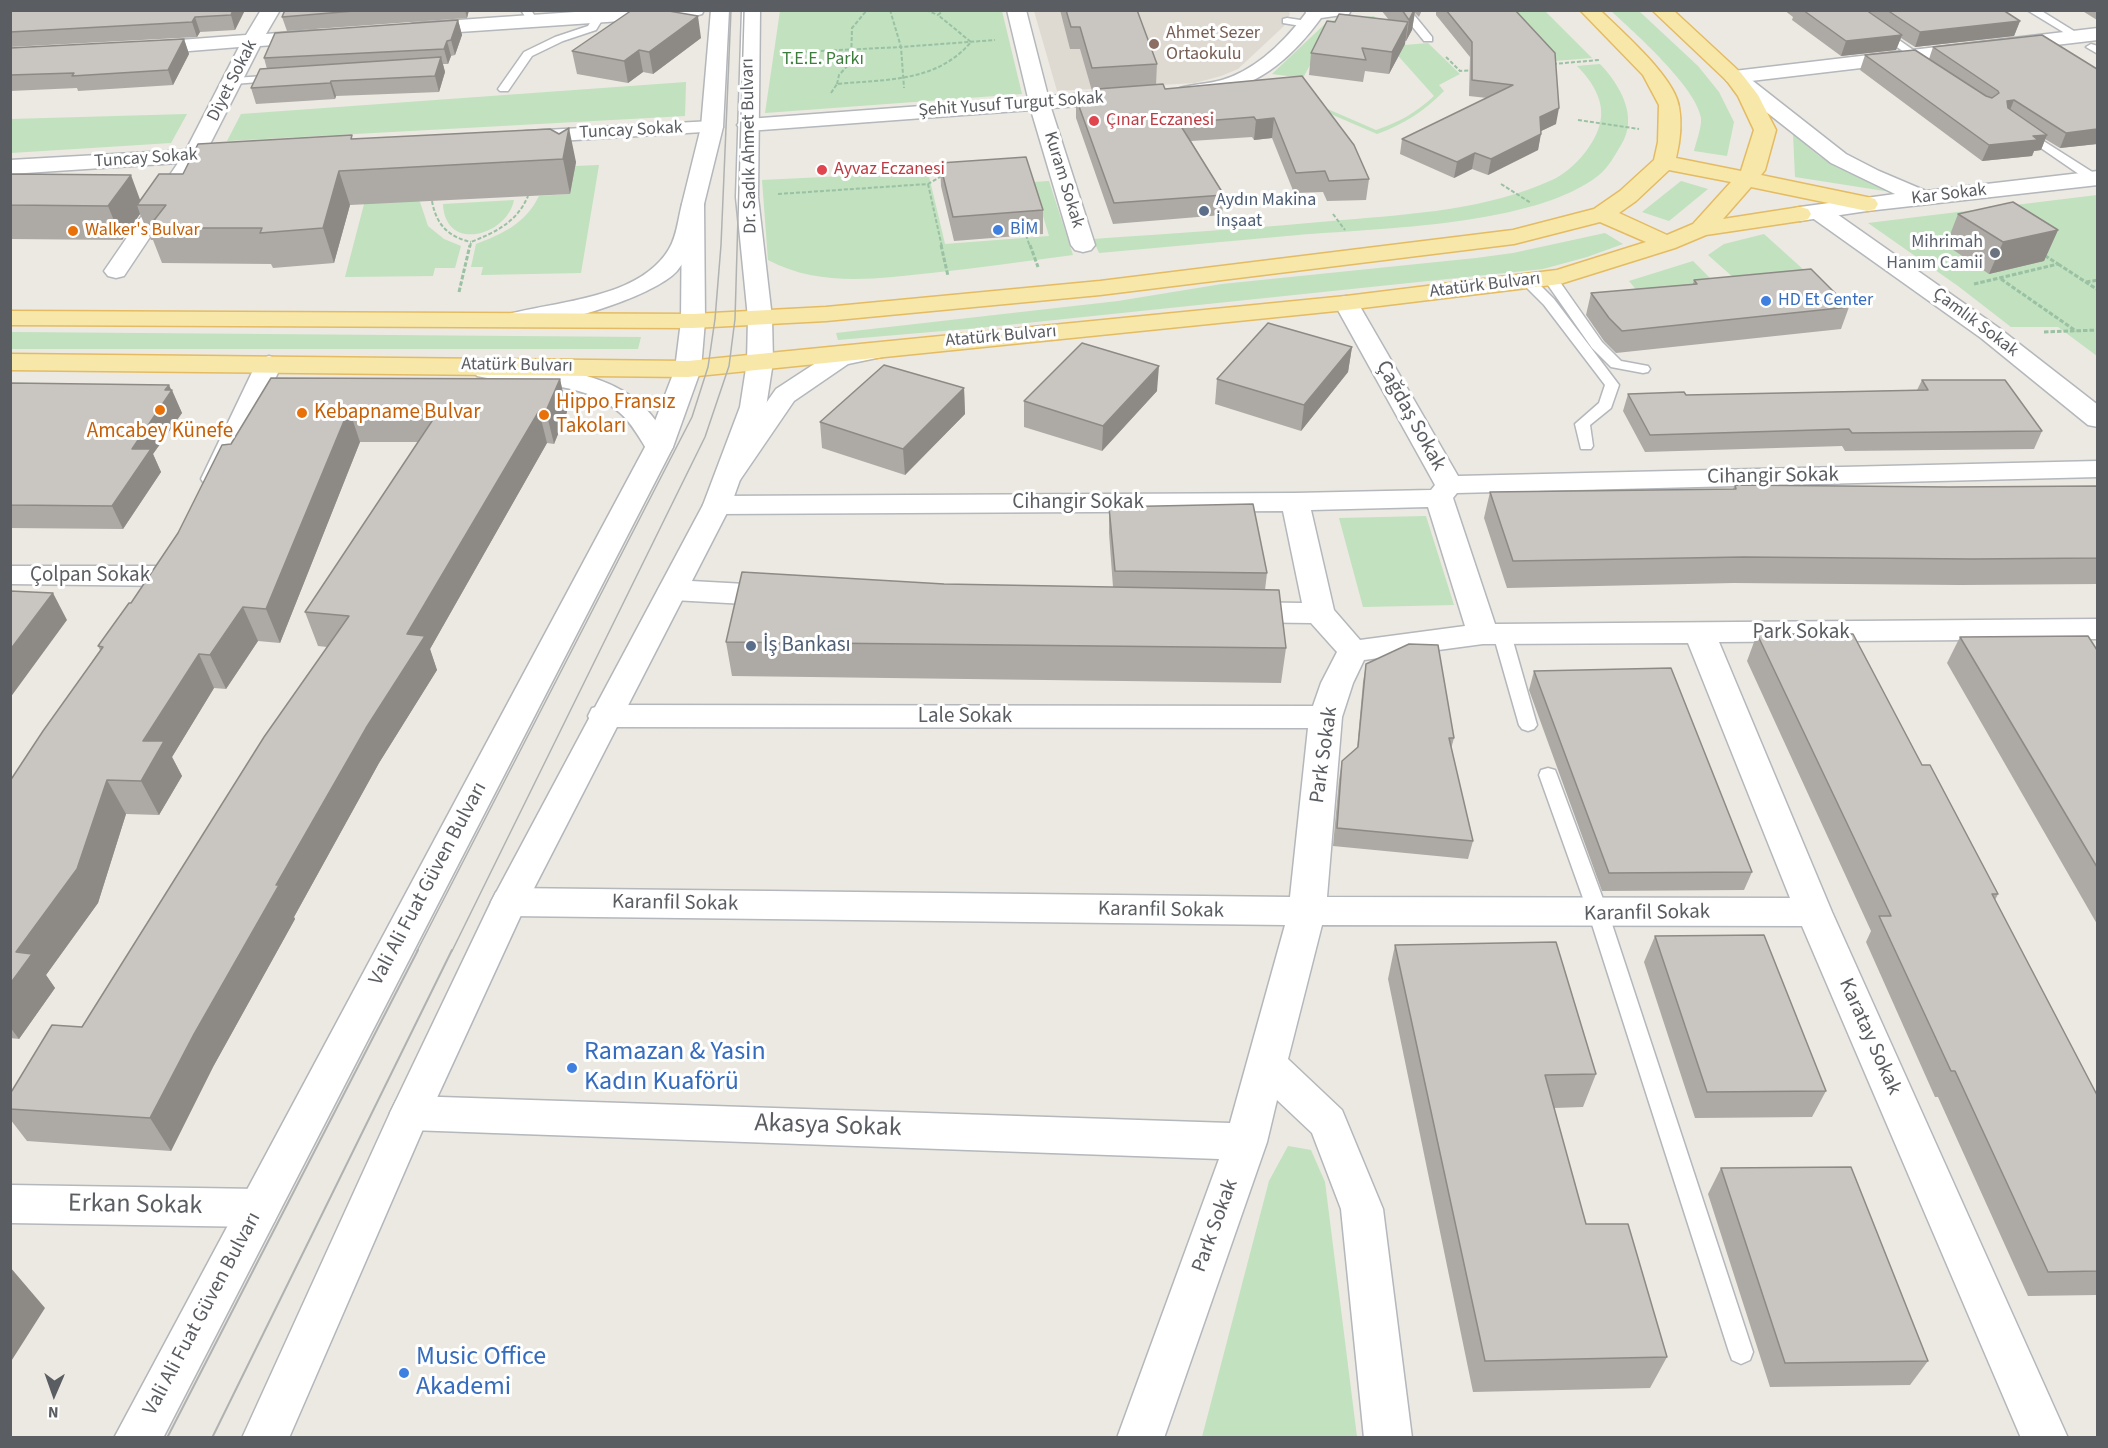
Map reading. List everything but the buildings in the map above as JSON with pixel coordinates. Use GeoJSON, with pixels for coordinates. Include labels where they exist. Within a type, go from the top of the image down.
{"type":"FeatureCollection","features":[{"type":"Feature","properties":{"kind":"main road"},"geometry":{"type":"LineString","coordinates":[[1589,10],[1651,72],[1669,105],[1669,142],[1664,162],[1867,204]]}},
{"type":"Feature","properties":{"kind":"main road","name":"Atatürk Bulvarı"},"geometry":{"type":"LineString","coordinates":[[10,362],[688,369],[1346,303],[1560,277],[1667,243],[1701,229],[1754,170],[1765,130],[1748,95],[1734,77],[1661,10]]}},
{"type":"Feature","properties":{"kind":"main road","name":"Atatürk Bulvarı"},"geometry":{"type":"LineString","coordinates":[[10,318],[693,321],[826,314],[1100,288],[1514,237],[1602,214],[1628,196],[1664,162]]}},
{"type":"Feature","properties":{"kind":"main road"},"geometry":{"type":"LineString","coordinates":[[1701,229],[1809,213]]}},
{"type":"Feature","properties":{"kind":"main road"},"geometry":{"type":"LineString","coordinates":[[1602,214],[1667,243]]}},
{"type":"Feature","properties":{"kind":"street","name":"Diyet Sokak"},"geometry":{"type":"LineString","coordinates":[[116,271],[194,155],[234,81],[253,40],[271,10]]}},
{"type":"Feature","properties":{"kind":"street"},"geometry":{"type":"LineString","coordinates":[[393,31],[530,16],[598,17],[695,10]]}},
{"type":"Feature","properties":{"kind":"street","name":"Dr. Sadık Ahmet Bulvarı"},"geometry":{"type":"LineString","coordinates":[[693,321],[693,204],[712,127],[720,10]]}},
{"type":"Feature","properties":{"kind":"street","name":"Dr. Sadık Ahmet Bulvarı"},"geometry":{"type":"LineString","coordinates":[[751,10],[747,197],[760,318]]}},
{"type":"Feature","properties":{"kind":"street","name":"Kuram Sokak"},"geometry":{"type":"LineString","coordinates":[[1016,10],[1039,102],[1083,245]]}},
{"type":"Feature","properties":{"kind":"street"},"geometry":{"type":"LineString","coordinates":[[1166,94],[1202,91],[1254,74],[1306,17],[1342,10]]}},
{"type":"Feature","properties":{"kind":"street"},"geometry":{"type":"LineString","coordinates":[[117,51],[335,34]]}},
{"type":"Feature","properties":{"kind":"street"},"geometry":{"type":"LineString","coordinates":[[1734,77],[2091,42]]}},
{"type":"Feature","properties":{"kind":"street"},"geometry":{"type":"LineString","coordinates":[[1734,77],[1764,97],[1828,152],[1875,179],[1926,198]]}},
{"type":"Feature","properties":{"kind":"street","name":"Şehit Yusuf Turgut Sokak"},"geometry":{"type":"LineString","coordinates":[[748,125],[1143,95]]}},
{"type":"Feature","properties":{"kind":"street","name":"Tuncay Sokak"},"geometry":{"type":"LineString","coordinates":[[509,138],[567,143],[712,127]]}},
{"type":"Feature","properties":{"kind":"street","name":"Tuncay Sokak"},"geometry":{"type":"LineString","coordinates":[[23,172],[194,155],[253,152]]}},
{"type":"Feature","properties":{"kind":"street","name":"Kar Sokak"},"geometry":{"type":"LineString","coordinates":[[1809,213],[1867,204],[2095,178]]}},
{"type":"Feature","properties":{"kind":"street"},"geometry":{"type":"LineString","coordinates":[[518,319],[597,303],[646,282],[668,268],[681,251],[693,204]]}},
{"type":"Feature","properties":{"kind":"street","name":"Çamlık Sokak"},"geometry":{"type":"LineString","coordinates":[[1809,213],[1928,289],[1990,333],[2097,419]]}},
{"type":"Feature","properties":{"kind":"street","name":"Çağdaş Sokak"},"geometry":{"type":"LineString","coordinates":[[1346,303],[1444,492],[1492,634]]}},
{"type":"Feature","properties":{"kind":"street"},"geometry":{"type":"LineString","coordinates":[[723,490],[753,406],[760,362],[760,318]]}},
{"type":"Feature","properties":{"kind":"street","name":"Vali Ali Fuat Güven Bulvarı"},"geometry":{"type":"LineString","coordinates":[[137,1437],[659,447],[688,369],[693,321]]}},
{"type":"Feature","properties":{"kind":"street"},"geometry":{"type":"LineString","coordinates":[[265,1437],[410,1113],[509,902],[723,490],[785,395],[840,358],[920,344]]}},
{"type":"Feature","properties":{"kind":"street"},"geometry":{"type":"LineString","coordinates":[[205,501],[269,364]]}},
{"type":"Feature","properties":{"kind":"street"},"geometry":{"type":"LineString","coordinates":[[449,365],[544,377],[599,390],[627,405],[647,427],[659,447]]}},
{"type":"Feature","properties":{"kind":"street","name":"Cihangir Sokak"},"geometry":{"type":"LineString","coordinates":[[723,490],[1295,502],[1444,492],[2097,470]]}},
{"type":"Feature","properties":{"kind":"street"},"geometry":{"type":"LineString","coordinates":[[1295,502],[1319,613],[1353,651]]}},
{"type":"Feature","properties":{"kind":"street","name":"Çolpan Sokak"},"geometry":{"type":"LineString","coordinates":[[10,575],[174,566],[149,605]]}},
{"type":"Feature","properties":{"kind":"street"},"geometry":{"type":"LineString","coordinates":[[673,590],[808,598]]}},
{"type":"Feature","properties":{"kind":"street"},"geometry":{"type":"LineString","coordinates":[[1202,612],[1319,613]]}},
{"type":"Feature","properties":{"kind":"street","name":"Karatay Sokak"},"geometry":{"type":"LineString","coordinates":[[1700,633],[1814,912],[2045,1437]]}},
{"type":"Feature","properties":{"kind":"street","name":"Park Sokak"},"geometry":{"type":"LineString","coordinates":[[1140,1437],[1246,1142],[1307,913],[1326,717],[1337,683],[1353,651],[1492,634],[2093,636]]}},
{"type":"Feature","properties":{"kind":"street","name":"Lale Sokak"},"geometry":{"type":"LineString","coordinates":[[604,716],[1326,717]]}},
{"type":"Feature","properties":{"kind":"street","name":"Karanfil Sokak"},"geometry":{"type":"LineString","coordinates":[[509,902],[1307,913],[1599,915],[1814,912]]}},
{"type":"Feature","properties":{"kind":"street"},"geometry":{"type":"LineString","coordinates":[[1266,1064],[1328,1122],[1362,1209],[1388,1437]]}},
{"type":"Feature","properties":{"kind":"street","name":"Akasya Sokak"},"geometry":{"type":"LineString","coordinates":[[410,1113],[1246,1142]]}},
{"type":"Feature","properties":{"kind":"street","name":"Erkan Sokak"},"geometry":{"type":"LineString","coordinates":[[10,1204],[259,1208]]}},
{"type":"Feature","properties":{"kind":"lane"},"geometry":{"type":"LineString","coordinates":[[1404,10],[1428,39]]}},
{"type":"Feature","properties":{"kind":"lane"},"geometry":{"type":"LineString","coordinates":[[1848,10],[1915,59]]}},
{"type":"Feature","properties":{"kind":"lane"},"geometry":{"type":"LineString","coordinates":[[2032,10],[2091,42]]}},
{"type":"Feature","properties":{"kind":"lane"},"geometry":{"type":"LineString","coordinates":[[504,89],[528,54],[559,39],[592,28],[598,17]]}},
{"type":"Feature","properties":{"kind":"lane"},"geometry":{"type":"LineString","coordinates":[[234,81],[291,78]]}},
{"type":"Feature","properties":{"kind":"lane"},"geometry":{"type":"LineString","coordinates":[[2016,126],[2095,178]]}},
{"type":"Feature","properties":{"kind":"lane"},"geometry":{"type":"LineString","coordinates":[[1539,279],[1616,364],[1643,369]]}},
{"type":"Feature","properties":{"kind":"lane"},"geometry":{"type":"LineString","coordinates":[[1539,279],[1548,302],[1612,385],[1606,405],[1582,424],[1587,446]]}},
{"type":"Feature","properties":{"kind":"lane"},"geometry":{"type":"LineString","coordinates":[[1492,634],[1528,725]]}},
{"type":"Feature","properties":{"kind":"lane"},"geometry":{"type":"LineString","coordinates":[[1548,775],[1599,915],[1741,1352]]}},
{"type":"Feature","properties":{"kind":"path"},"geometry":{"type":"LineString","coordinates":[[814,121],[813,106],[831,93],[837,84],[839,75],[851,62],[850,32],[855,21],[867,10]]}},
{"type":"Feature","properties":{"kind":"path"},"geometry":{"type":"LineString","coordinates":[[890,10],[901,46],[907,113]]}},
{"type":"Feature","properties":{"kind":"path"},"geometry":{"type":"LineString","coordinates":[[926,10],[938,15],[970,42]]}},
{"type":"Feature","properties":{"kind":"path"},"geometry":{"type":"LineString","coordinates":[[938,15],[944,10]]}},
{"type":"Feature","properties":{"kind":"path"},"geometry":{"type":"LineString","coordinates":[[749,54],[851,50],[1023,38]]}},
{"type":"Feature","properties":{"kind":"path"},"geometry":{"type":"LineString","coordinates":[[1428,39],[1460,71],[1483,69]]}},
{"type":"Feature","properties":{"kind":"path"},"geometry":{"type":"LineString","coordinates":[[837,84],[923,74],[964,52],[970,42]]}},
{"type":"Feature","properties":{"kind":"path"},"geometry":{"type":"LineString","coordinates":[[1552,64],[1609,59]]}},
{"type":"Feature","properties":{"kind":"path"},"geometry":{"type":"LineString","coordinates":[[1578,120],[1644,130]]}},
{"type":"Feature","properties":{"kind":"path"},"geometry":{"type":"LineString","coordinates":[[747,197],[928,184],[952,169]]}},
{"type":"Feature","properties":{"kind":"path"},"geometry":{"type":"LineString","coordinates":[[928,184],[949,279]]}},
{"type":"Feature","properties":{"kind":"path"},"geometry":{"type":"LineString","coordinates":[[1501,184],[1533,205]]}},
{"type":"Feature","properties":{"kind":"path"},"geometry":{"type":"LineString","coordinates":[[432,201],[434,213],[444,229],[455,238],[471,242],[492,234],[512,221],[524,208],[528,196]]}},
{"type":"Feature","properties":{"kind":"path"},"geometry":{"type":"LineString","coordinates":[[1026,236],[1039,270]]}},
{"type":"Feature","properties":{"kind":"path"},"geometry":{"type":"LineString","coordinates":[[452,319],[471,242]]}},
{"type":"Feature","properties":{"kind":"path"},"geometry":{"type":"LineString","coordinates":[[2042,253],[2097,290]]}},
{"type":"Feature","properties":{"kind":"path"},"geometry":{"type":"LineString","coordinates":[[1928,289],[2001,279],[2058,264]]}},
{"type":"Feature","properties":{"kind":"path"},"geometry":{"type":"LineString","coordinates":[[2001,279],[2076,331]]}},
{"type":"Feature","properties":{"kind":"path"},"geometry":{"type":"LineString","coordinates":[[2085,282],[2097,280]]}},
{"type":"Feature","properties":{"kind":"path"},"geometry":{"type":"LineString","coordinates":[[2044,332],[2097,330]]}},
{"type":"Feature","properties":{"kind":"shaded area","name":"Ahmet Sezer Ortaokulu"},"geometry":{"type":"Polygon","coordinates":[[[1288,10],[1290,14],[1284,26],[1238,69],[1221,76],[1195,83],[1057,91],[1034,11],[1288,10]]]}},
{"type":"Feature","properties":{"kind":"green space","name":"T.E.E. Parkı"},"geometry":{"type":"Polygon","coordinates":[[[780,11],[1002,11],[1022,94],[765,113],[780,11]]]}},
{"type":"Feature","properties":{"kind":"green space"},"geometry":{"type":"Polygon","coordinates":[[[1506,11],[1545,11],[1592,58],[1554,61],[1506,11]]]}},
{"type":"Feature","properties":{"kind":"green space"},"geometry":{"type":"Polygon","coordinates":[[[1611,11],[1639,11],[1698,66],[1719,92],[1734,122],[1727,156],[1694,151],[1701,122],[1697,106],[1677,76],[1611,11]]]}},
{"type":"Feature","properties":{"kind":"green space"},"geometry":{"type":"Polygon","coordinates":[[[1374,16],[1390,41],[1405,45],[1428,43],[1460,74],[1439,85],[1444,91],[1405,122],[1377,134],[1259,83],[1263,81],[1376,130],[1407,116],[1434,96],[1384,40],[1327,33],[1303,78],[1272,74],[1328,21],[1374,16]]]}},
{"type":"Feature","properties":{"kind":"green space"},"geometry":{"type":"Polygon","coordinates":[[[1600,64],[1620,91],[1625,102],[1628,113],[1626,134],[1611,161],[1599,175],[1571,192],[1536,205],[1455,222],[1099,253],[1093,239],[1422,213],[1476,204],[1527,190],[1567,171],[1581,158],[1592,142],[1601,118],[1600,102],[1593,86],[1577,66],[1600,64]]]}},
{"type":"Feature","properties":{"kind":"green space"},"geometry":{"type":"Polygon","coordinates":[[[686,82],[685,116],[227,141],[241,114],[686,82]]]}},
{"type":"Feature","properties":{"kind":"green space"},"geometry":{"type":"Polygon","coordinates":[[[187,114],[171,143],[11,153],[11,119],[187,114]]]}},
{"type":"Feature","properties":{"kind":"green space"},"geometry":{"type":"Polygon","coordinates":[[[1793,134],[1836,167],[1891,192],[1795,177],[1793,134]]]}},
{"type":"Feature","properties":{"kind":"green space"},"geometry":{"type":"Polygon","coordinates":[[[375,162],[420,202],[428,226],[444,239],[461,246],[455,268],[435,268],[433,276],[345,277],[375,162]]]}},
{"type":"Feature","properties":{"kind":"green space"},"geometry":{"type":"Polygon","coordinates":[[[599,165],[581,273],[481,275],[483,267],[471,267],[476,244],[496,236],[520,221],[539,196],[570,194],[575,166],[599,165]]]}},
{"type":"Feature","properties":{"kind":"green space"},"geometry":{"type":"Polygon","coordinates":[[[928,172],[945,244],[1049,236],[1033,182],[1049,181],[1073,255],[868,279],[827,278],[787,269],[768,260],[762,180],[928,172]]]}},
{"type":"Feature","properties":{"kind":"green space"},"geometry":{"type":"Polygon","coordinates":[[[1681,181],[1708,189],[1669,221],[1642,212],[1681,181]]]}},
{"type":"Feature","properties":{"kind":"green space"},"geometry":{"type":"Polygon","coordinates":[[[2097,195],[2097,356],[2058,327],[2011,327],[1958,286],[1868,223],[2097,195]]]}},
{"type":"Feature","properties":{"kind":"green space"},"geometry":{"type":"Polygon","coordinates":[[[514,200],[509,213],[500,223],[477,234],[464,234],[454,229],[446,219],[443,204],[514,200]]]}},
{"type":"Feature","properties":{"kind":"green space"},"geometry":{"type":"Polygon","coordinates":[[[1605,233],[1623,244],[1543,269],[978,328],[838,340],[836,333],[1118,301],[1222,284],[1476,258],[1513,253],[1605,233]]]}},
{"type":"Feature","properties":{"kind":"green space"},"geometry":{"type":"Polygon","coordinates":[[[1764,234],[1815,280],[1743,286],[1708,255],[1724,244],[1764,234]]]}},
{"type":"Feature","properties":{"kind":"green space"},"geometry":{"type":"Polygon","coordinates":[[[1693,261],[1720,288],[1666,326],[1629,281],[1693,261]]]}},
{"type":"Feature","properties":{"kind":"green space"},"geometry":{"type":"Polygon","coordinates":[[[11,332],[641,337],[638,349],[11,349],[11,332]]]}},
{"type":"Feature","properties":{"kind":"green space"},"geometry":{"type":"Polygon","coordinates":[[[1426,516],[1454,605],[1363,607],[1339,518],[1426,516]]]}},
{"type":"Feature","properties":{"kind":"green space"},"geometry":{"type":"Polygon","coordinates":[[[1288,1146],[1311,1150],[1325,1182],[1357,1437],[1202,1437],[1269,1181],[1288,1146]]]}},
{"type":"Feature","properties":{"kind":"tram line"},"geometry":{"type":"LineString","coordinates":[[417,951],[692,417],[708,367],[715,319],[721,245],[731,10]]}},
{"type":"Feature","properties":{"kind":"tram line"},"geometry":{"type":"LineString","coordinates":[[452,951],[705,437],[729,366],[735,319],[744,10]]}},
{"type":"Feature","properties":{"kind":"tram line"},"geometry":{"type":"LineString","coordinates":[[167,1438],[418,950]]}},
{"type":"Feature","properties":{"kind":"tram line"},"geometry":{"type":"LineString","coordinates":[[212,1438],[452,950]]}},
{"type":"Feature","properties":{"kind":"place","name":"Ahmet Sezer Ortaokulu"},"geometry":{"type":"Point","coordinates":[1154,44]}},
{"type":"Feature","properties":{"kind":"place","name":"Çınar Eczanesi"},"geometry":{"type":"Point","coordinates":[1094,121]}},
{"type":"Feature","properties":{"kind":"place","name":"Ayvaz Eczanesi"},"geometry":{"type":"Point","coordinates":[822,170]}},
{"type":"Feature","properties":{"kind":"place","name":"Aydın Makina İnşaat"},"geometry":{"type":"Point","coordinates":[1204,211]}},
{"type":"Feature","properties":{"kind":"place","name":"BİM"},"geometry":{"type":"Point","coordinates":[998,230]}},
{"type":"Feature","properties":{"kind":"place","name":"Walker's Bulvar"},"geometry":{"type":"Point","coordinates":[73,231]}},
{"type":"Feature","properties":{"kind":"place","name":"Mihrimah Hanım Camii"},"geometry":{"type":"Point","coordinates":[1995,253]}},
{"type":"Feature","properties":{"kind":"place","name":"HD Et Center"},"geometry":{"type":"Point","coordinates":[1766,301]}},
{"type":"Feature","properties":{"kind":"place","name":"Amcabey Künefe"},"geometry":{"type":"Point","coordinates":[160,410]}},
{"type":"Feature","properties":{"kind":"place","name":"Kebapname Bulvar"},"geometry":{"type":"Point","coordinates":[302,413]}},
{"type":"Feature","properties":{"kind":"place","name":"Hippo Fransız Takoları"},"geometry":{"type":"Point","coordinates":[544,415]}},
{"type":"Feature","properties":{"kind":"place","name":"İş Bankası"},"geometry":{"type":"Point","coordinates":[751,646]}},
{"type":"Feature","properties":{"kind":"place","name":"Ramazan & Yasin Kadın Kuaförü"},"geometry":{"type":"Point","coordinates":[572,1068]}},
{"type":"Feature","properties":{"kind":"place","name":"Music Office Akademi"},"geometry":{"type":"Point","coordinates":[404,1373]}}]}
